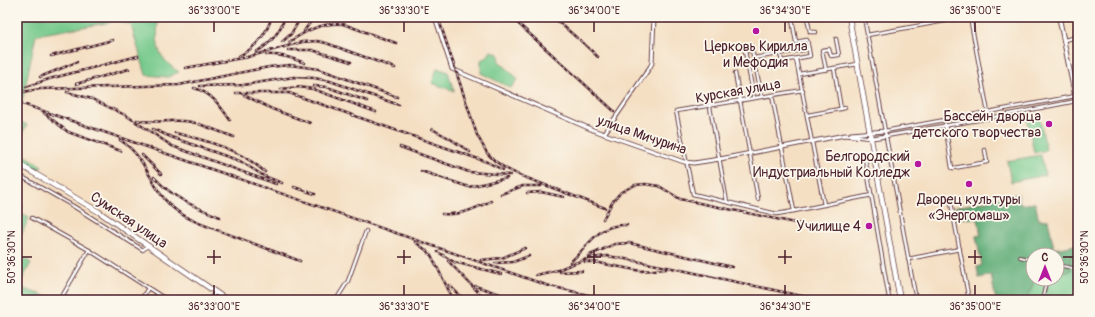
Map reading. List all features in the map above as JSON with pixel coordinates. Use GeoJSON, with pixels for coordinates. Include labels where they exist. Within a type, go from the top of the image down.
{"type":"FeatureCollection","features":[{"type":"Feature","properties":{"kind":"main road"},"geometry":{"type":"LineString","coordinates":[[849,17],[871,132],[900,300]]}},
{"type":"Feature","properties":{"kind":"main road"},"geometry":{"type":"LineString","coordinates":[[1059,17],[1077,98]]}},
{"type":"Feature","properties":{"kind":"main road","name":"Сумская улица"},"geometry":{"type":"LineString","coordinates":[[18,165],[99,212],[227,300]]}},
{"type":"Feature","properties":{"kind":"street","name":"улица Мичурина"},"geometry":{"type":"LineString","coordinates":[[435,17],[452,69],[561,117],[604,134],[694,163],[782,148],[845,135],[872,138],[886,136],[989,118],[1077,98]]}},
{"type":"Feature","properties":{"kind":"street"},"geometry":{"type":"LineString","coordinates":[[604,134],[652,63],[654,17]]}},
{"type":"Feature","properties":{"kind":"street"},"geometry":{"type":"LineString","coordinates":[[780,54],[782,61],[810,56],[807,40],[796,42],[792,19],[796,17]]}},
{"type":"Feature","properties":{"kind":"street"},"geometry":{"type":"LineString","coordinates":[[807,17],[810,32],[816,32]]}},
{"type":"Feature","properties":{"kind":"street"},"geometry":{"type":"LineString","coordinates":[[864,17],[916,300]]}},
{"type":"Feature","properties":{"kind":"street"},"geometry":{"type":"LineString","coordinates":[[867,35],[969,17],[989,118]]}},
{"type":"Feature","properties":{"kind":"street"},"geometry":{"type":"LineString","coordinates":[[1064,40],[1078,37]]}},
{"type":"Feature","properties":{"kind":"street"},"geometry":{"type":"LineString","coordinates":[[824,57],[839,55],[836,39]]}},
{"type":"Feature","properties":{"kind":"street"},"geometry":{"type":"LineString","coordinates":[[754,58],[809,48]]}},
{"type":"Feature","properties":{"kind":"street"},"geometry":{"type":"LineString","coordinates":[[826,70],[822,50],[829,49],[831,56]]}},
{"type":"Feature","properties":{"kind":"street"},"geometry":{"type":"LineString","coordinates":[[754,98],[745,51],[752,50],[762,97]]}},
{"type":"Feature","properties":{"kind":"street"},"geometry":{"type":"LineString","coordinates":[[796,59],[808,115],[824,205]]}},
{"type":"Feature","properties":{"kind":"street"},"geometry":{"type":"LineString","coordinates":[[800,74],[858,64]]}},
{"type":"Feature","properties":{"kind":"street"},"geometry":{"type":"LineString","coordinates":[[834,68],[841,109]]}},
{"type":"Feature","properties":{"kind":"street"},"geometry":{"type":"LineString","coordinates":[[735,73],[758,199]]}},
{"type":"Feature","properties":{"kind":"street","name":"Курская улица"},"geometry":{"type":"LineString","coordinates":[[687,162],[676,111],[803,90]]}},
{"type":"Feature","properties":{"kind":"street"},"geometry":{"type":"LineString","coordinates":[[772,95],[794,211]]}},
{"type":"Feature","properties":{"kind":"street"},"geometry":{"type":"LineString","coordinates":[[708,96],[727,202]]}},
{"type":"Feature","properties":{"kind":"street"},"geometry":{"type":"LineString","coordinates":[[845,135],[885,131],[1077,98],[1078,110]]}},
{"type":"Feature","properties":{"kind":"street"},"geometry":{"type":"LineString","coordinates":[[808,115],[845,108]]}},
{"type":"Feature","properties":{"kind":"street"},"geometry":{"type":"LineString","coordinates":[[944,121],[954,168],[987,162],[985,150]]}},
{"type":"Feature","properties":{"kind":"street"},"geometry":{"type":"LineString","coordinates":[[865,158],[889,298],[891,300]]}},
{"type":"Feature","properties":{"kind":"street"},"geometry":{"type":"LineString","coordinates":[[687,162],[693,194],[777,214],[872,195]]}},
{"type":"Feature","properties":{"kind":"street"},"geometry":{"type":"LineString","coordinates":[[17,174],[73,206],[143,250],[147,245]]}},
{"type":"Feature","properties":{"kind":"street"},"geometry":{"type":"LineString","coordinates":[[950,197],[969,300]]}},
{"type":"Feature","properties":{"kind":"street"},"geometry":{"type":"LineString","coordinates":[[32,218],[89,250],[166,300]]}},
{"type":"Feature","properties":{"kind":"street"},"geometry":{"type":"LineString","coordinates":[[336,300],[348,281],[366,231]]}},
{"type":"Feature","properties":{"kind":"street"},"geometry":{"type":"LineString","coordinates":[[908,259],[960,249]]}},
{"type":"Feature","properties":{"kind":"street"},"geometry":{"type":"LineString","coordinates":[[60,300],[89,250]]}},
{"type":"Feature","properties":{"kind":"street"},"geometry":{"type":"LineString","coordinates":[[1020,257],[1025,258]]}},
{"type":"Feature","properties":{"kind":"street"},"geometry":{"type":"LineString","coordinates":[[1065,267],[1078,269]]}},
{"type":"Feature","properties":{"kind":"street"},"geometry":{"type":"LineString","coordinates":[[1042,300],[1045,287]]}},
{"type":"Feature","properties":{"kind":"street"},"geometry":{"type":"LineString","coordinates":[[141,300],[148,288]]}},
{"type":"Feature","properties":{"kind":"street"},"geometry":{"type":"LineString","coordinates":[[209,300],[215,292]]}},
{"type":"Feature","properties":{"kind":"green space"},"geometry":{"type":"Polygon","coordinates":[[[19,17],[158,17],[157,35],[161,55],[179,72],[168,77],[146,75],[131,25],[118,21],[36,35],[22,102],[17,101],[17,19],[19,17]]]}},
{"type":"Feature","properties":{"kind":"green space"},"geometry":{"type":"Polygon","coordinates":[[[491,51],[497,53],[500,58],[498,60],[518,79],[511,88],[481,73],[481,60],[487,57],[491,51]]]}},
{"type":"Feature","properties":{"kind":"green space"},"geometry":{"type":"Polygon","coordinates":[[[437,68],[448,72],[454,91],[432,83],[437,68]]]}},
{"type":"Feature","properties":{"kind":"green space"},"geometry":{"type":"Polygon","coordinates":[[[1039,114],[1046,150],[1034,153],[1027,117],[1039,114]]]}},
{"type":"Feature","properties":{"kind":"green space"},"geometry":{"type":"Polygon","coordinates":[[[17,120],[27,125],[17,141],[17,120]]]}},
{"type":"Feature","properties":{"kind":"green space"},"geometry":{"type":"Polygon","coordinates":[[[17,150],[42,166],[40,169],[37,170],[17,158],[17,150]]]}},
{"type":"Feature","properties":{"kind":"green space"},"geometry":{"type":"Polygon","coordinates":[[[1041,155],[1045,175],[1011,182],[1007,161],[1041,155]]]}},
{"type":"Feature","properties":{"kind":"green space"},"geometry":{"type":"Polygon","coordinates":[[[1018,194],[1020,205],[1035,203],[1039,220],[1048,220],[1054,247],[1025,247],[1025,287],[1065,287],[1065,247],[1078,245],[1078,300],[996,300],[991,275],[979,278],[977,267],[982,265],[976,236],[981,235],[978,219],[966,218],[955,220],[953,208],[1018,194]]]}},
{"type":"Feature","properties":{"kind":"green space"},"geometry":{"type":"Polygon","coordinates":[[[1018,194],[1020,205],[1035,203],[1039,220],[1048,220],[1054,247],[1025,247],[1025,287],[1032,287],[1027,300],[996,300],[991,275],[979,278],[977,267],[982,265],[976,236],[981,235],[978,219],[966,218],[955,220],[953,208],[1018,194]]]}},
{"type":"Feature","properties":{"kind":"green space"},"geometry":{"type":"Polygon","coordinates":[[[17,203],[23,207],[20,213],[29,218],[17,244],[17,203]]]}},
{"type":"Feature","properties":{"kind":"green space"},"geometry":{"type":"Polygon","coordinates":[[[1077,245],[1071,258],[1071,270],[1069,272],[1065,271],[1065,247],[1077,245]]]}},
{"type":"Feature","properties":{"kind":"green space"},"geometry":{"type":"Polygon","coordinates":[[[17,253],[31,263],[18,287],[45,296],[41,300],[17,300],[17,253]]]}},
{"type":"Feature","properties":{"kind":"railway"},"geometry":{"type":"LineString","coordinates":[[239,56],[245,53],[260,40],[267,30],[272,17]]}},
{"type":"Feature","properties":{"kind":"railway"},"geometry":{"type":"LineString","coordinates":[[256,52],[274,37],[285,17]]}},
{"type":"Feature","properties":{"kind":"railway"},"geometry":{"type":"LineString","coordinates":[[282,42],[291,34],[301,17]]}},
{"type":"Feature","properties":{"kind":"railway"},"geometry":{"type":"LineString","coordinates":[[304,31],[314,17]]}},
{"type":"Feature","properties":{"kind":"railway"},"geometry":{"type":"LineString","coordinates":[[438,17],[477,135],[487,153],[505,168],[519,175],[605,208]]}},
{"type":"Feature","properties":{"kind":"railway"},"geometry":{"type":"LineString","coordinates":[[511,17],[614,111]]}},
{"type":"Feature","properties":{"kind":"railway"},"geometry":{"type":"LineString","coordinates":[[553,17],[577,38]]}},
{"type":"Feature","properties":{"kind":"railway"},"geometry":{"type":"LineString","coordinates":[[289,42],[314,28],[328,24],[343,24],[396,43]]}},
{"type":"Feature","properties":{"kind":"railway"},"geometry":{"type":"LineString","coordinates":[[51,56],[113,40]]}},
{"type":"Feature","properties":{"kind":"railway"},"geometry":{"type":"LineString","coordinates":[[580,40],[598,57]]}},
{"type":"Feature","properties":{"kind":"railway"},"geometry":{"type":"LineString","coordinates":[[244,58],[302,42],[317,41],[395,68]]}},
{"type":"Feature","properties":{"kind":"railway"},"geometry":{"type":"LineString","coordinates":[[288,50],[312,50],[351,62]]}},
{"type":"Feature","properties":{"kind":"railway"},"geometry":{"type":"LineString","coordinates":[[266,55],[286,57],[305,63]]}},
{"type":"Feature","properties":{"kind":"railway"},"geometry":{"type":"LineString","coordinates":[[26,87],[49,79],[138,56]]}},
{"type":"Feature","properties":{"kind":"railway"},"geometry":{"type":"LineString","coordinates":[[185,68],[248,57]]}},
{"type":"Feature","properties":{"kind":"railway"},"geometry":{"type":"LineString","coordinates":[[40,77],[77,62]]}},
{"type":"Feature","properties":{"kind":"railway"},"geometry":{"type":"LineString","coordinates":[[17,93],[40,89],[179,85],[269,67],[290,65],[319,69],[397,97]]}},
{"type":"Feature","properties":{"kind":"railway"},"geometry":{"type":"LineString","coordinates":[[76,84],[129,69]]}},
{"type":"Feature","properties":{"kind":"railway"},"geometry":{"type":"LineString","coordinates":[[200,86],[243,85],[294,77],[314,78],[330,81],[399,105]]}},
{"type":"Feature","properties":{"kind":"railway"},"geometry":{"type":"LineString","coordinates":[[314,86],[327,87],[367,101]]}},
{"type":"Feature","properties":{"kind":"railway"},"geometry":{"type":"LineString","coordinates":[[281,89],[298,87],[313,89],[376,112]]}},
{"type":"Feature","properties":{"kind":"railway"},"geometry":{"type":"LineString","coordinates":[[194,88],[210,96],[230,120]]}},
{"type":"Feature","properties":{"kind":"railway"},"geometry":{"type":"LineString","coordinates":[[67,92],[92,99],[127,116],[172,146],[276,184]]}},
{"type":"Feature","properties":{"kind":"railway"},"geometry":{"type":"LineString","coordinates":[[236,93],[289,93],[487,162],[503,170]]}},
{"type":"Feature","properties":{"kind":"railway"},"geometry":{"type":"LineString","coordinates":[[244,95],[272,109],[310,123]]}},
{"type":"Feature","properties":{"kind":"railway"},"geometry":{"type":"LineString","coordinates":[[17,102],[546,285],[609,300]]}},
{"type":"Feature","properties":{"kind":"railway"},"geometry":{"type":"LineString","coordinates":[[44,113],[68,132],[121,151]]}},
{"type":"Feature","properties":{"kind":"railway"},"geometry":{"type":"LineString","coordinates":[[137,120],[151,122],[188,121],[195,123]]}},
{"type":"Feature","properties":{"kind":"railway"},"geometry":{"type":"LineString","coordinates":[[199,124],[234,137]]}},
{"type":"Feature","properties":{"kind":"railway"},"geometry":{"type":"LineString","coordinates":[[153,129],[171,137],[240,161],[264,176],[282,183]]}},
{"type":"Feature","properties":{"kind":"railway"},"geometry":{"type":"LineString","coordinates":[[432,129],[470,152]]}},
{"type":"Feature","properties":{"kind":"railway"},"geometry":{"type":"LineString","coordinates":[[175,133],[223,147],[256,164],[265,172]]}},
{"type":"Feature","properties":{"kind":"railway"},"geometry":{"type":"LineString","coordinates":[[120,140],[137,155],[164,199],[178,212],[206,226],[300,261]]}},
{"type":"Feature","properties":{"kind":"railway"},"geometry":{"type":"LineString","coordinates":[[400,147],[469,172],[510,175]]}},
{"type":"Feature","properties":{"kind":"railway"},"geometry":{"type":"LineString","coordinates":[[142,155],[161,174]]}},
{"type":"Feature","properties":{"kind":"railway"},"geometry":{"type":"LineString","coordinates":[[421,171],[469,187],[507,178]]}},
{"type":"Feature","properties":{"kind":"railway"},"geometry":{"type":"LineString","coordinates":[[154,177],[161,185],[184,201],[220,217]]}},
{"type":"Feature","properties":{"kind":"railway"},"geometry":{"type":"LineString","coordinates":[[603,219],[613,201],[621,192],[635,185],[645,184],[659,186],[680,199],[800,224]]}},
{"type":"Feature","properties":{"kind":"railway"},"geometry":{"type":"LineString","coordinates":[[501,194],[523,186],[541,186]]}},
{"type":"Feature","properties":{"kind":"railway"},"geometry":{"type":"LineString","coordinates":[[294,187],[315,194]]}},
{"type":"Feature","properties":{"kind":"railway"},"geometry":{"type":"LineString","coordinates":[[527,193],[541,192],[564,197]]}},
{"type":"Feature","properties":{"kind":"railway"},"geometry":{"type":"LineString","coordinates":[[442,214],[461,213],[491,201]]}},
{"type":"Feature","properties":{"kind":"railway"},"geometry":{"type":"LineString","coordinates":[[570,262],[601,232],[617,225],[627,225]]}},
{"type":"Feature","properties":{"kind":"railway"},"geometry":{"type":"LineString","coordinates":[[415,242],[431,255],[452,297]]}},
{"type":"Feature","properties":{"kind":"railway"},"geometry":{"type":"LineString","coordinates":[[588,256],[615,244],[629,243],[732,267]]}},
{"type":"Feature","properties":{"kind":"railway"},"geometry":{"type":"LineString","coordinates":[[481,260],[502,258],[525,248]]}},
{"type":"Feature","properties":{"kind":"railway"},"geometry":{"type":"LineString","coordinates":[[438,252],[454,262],[501,274]]}},
{"type":"Feature","properties":{"kind":"railway"},"geometry":{"type":"LineString","coordinates":[[495,263],[513,262],[529,256]]}},
{"type":"Feature","properties":{"kind":"railway"},"geometry":{"type":"LineString","coordinates":[[569,265],[590,258],[607,256],[672,268],[806,297]]}},
{"type":"Feature","properties":{"kind":"railway"},"geometry":{"type":"LineString","coordinates":[[448,261],[479,293],[488,300]]}},
{"type":"Feature","properties":{"kind":"railway"},"geometry":{"type":"LineString","coordinates":[[585,262],[594,262],[641,271],[666,269]]}},
{"type":"Feature","properties":{"kind":"railway"},"geometry":{"type":"LineString","coordinates":[[536,275],[558,270],[574,263]]}},
{"type":"Feature","properties":{"kind":"railway"},"geometry":{"type":"LineString","coordinates":[[560,272],[582,271]]}},
{"type":"Feature","properties":{"kind":"railway"},"geometry":{"type":"LineString","coordinates":[[449,285],[459,295],[468,300]]}},
{"type":"Feature","properties":{"kind":"railway"},"geometry":{"type":"LineString","coordinates":[[475,286],[500,294]]}},
{"type":"Feature","properties":{"kind":"place","name":"Церковь Кирилла и Мефодия"},"geometry":{"type":"Point","coordinates":[756,31]}},
{"type":"Feature","properties":{"kind":"place","name":"Бассейн дворца детского творчества"},"geometry":{"type":"Point","coordinates":[1049,124]}},
{"type":"Feature","properties":{"kind":"place","name":"Белгородский Индустриальный Колледж"},"geometry":{"type":"Point","coordinates":[918,164]}},
{"type":"Feature","properties":{"kind":"place","name":"Дворец культуры «Энергомаш»"},"geometry":{"type":"Point","coordinates":[969,184]}},
{"type":"Feature","properties":{"kind":"place","name":"Училище 4"},"geometry":{"type":"Point","coordinates":[869,226]}}]}
